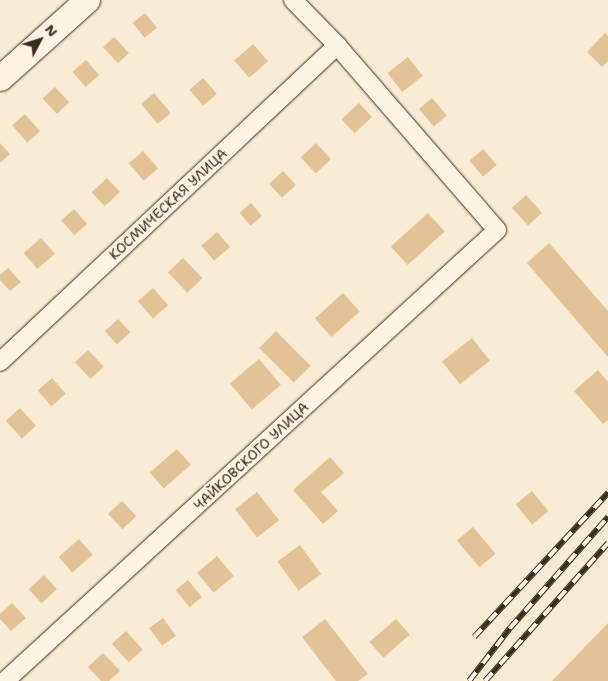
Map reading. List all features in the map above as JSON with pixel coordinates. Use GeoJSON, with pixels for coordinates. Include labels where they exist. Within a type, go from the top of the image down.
{"type":"FeatureCollection","features":[{"type":"Feature","properties":{"kind":"street"},"geometry":{"type":"LineString","coordinates":[[0,78],[87,0]]}},
{"type":"Feature","properties":{"kind":"street"},"geometry":{"type":"LineString","coordinates":[[293,0],[337,45]]}},
{"type":"Feature","properties":{"kind":"street","name":"ЧАЙКОВСКОГО УЛИЦА"},"geometry":{"type":"LineString","coordinates":[[5,681],[497,230],[337,45]]}},
{"type":"Feature","properties":{"kind":"street","name":"КОСМИЧЕСКАЯ УЛИЦА"},"geometry":{"type":"LineString","coordinates":[[0,362],[337,45]]}},
{"type":"Feature","properties":{"kind":"building"},"geometry":{"type":"Polygon","coordinates":[[[145,13],[157,28],[145,38],[133,23],[145,13]]]}},
{"type":"Feature","properties":{"kind":"building"},"geometry":{"type":"Polygon","coordinates":[[[605,33],[608,36],[608,61],[602,67],[587,52],[605,33]]]}},
{"type":"Feature","properties":{"kind":"building"},"geometry":{"type":"Polygon","coordinates":[[[114,37],[129,53],[118,63],[103,47],[114,37]]]}},
{"type":"Feature","properties":{"kind":"building"},"geometry":{"type":"Polygon","coordinates":[[[253,44],[268,61],[249,78],[234,60],[253,44]]]}},
{"type":"Feature","properties":{"kind":"building"},"geometry":{"type":"Polygon","coordinates":[[[408,57],[423,76],[402,92],[388,73],[408,57]]]}},
{"type":"Feature","properties":{"kind":"building"},"geometry":{"type":"Polygon","coordinates":[[[86,60],[99,75],[86,87],[72,72],[86,60]]]}},
{"type":"Feature","properties":{"kind":"building"},"geometry":{"type":"Polygon","coordinates":[[[203,78],[217,94],[203,106],[189,90],[203,78]]]}},
{"type":"Feature","properties":{"kind":"building"},"geometry":{"type":"Polygon","coordinates":[[[55,87],[69,102],[57,114],[43,99],[55,87]]]}},
{"type":"Feature","properties":{"kind":"building"},"geometry":{"type":"Polygon","coordinates":[[[154,93],[171,113],[158,124],[141,104],[154,93]]]}},
{"type":"Feature","properties":{"kind":"building"},"geometry":{"type":"Polygon","coordinates":[[[432,98],[447,116],[434,127],[419,109],[432,98]]]}},
{"type":"Feature","properties":{"kind":"building"},"geometry":{"type":"Polygon","coordinates":[[[359,103],[372,117],[354,133],[341,119],[359,103]]]}},
{"type":"Feature","properties":{"kind":"building"},"geometry":{"type":"Polygon","coordinates":[[[25,114],[40,131],[27,143],[12,125],[25,114]]]}},
{"type":"Feature","properties":{"kind":"building"},"geometry":{"type":"Polygon","coordinates":[[[0,143],[10,154],[0,163],[0,143]]]}},
{"type":"Feature","properties":{"kind":"building"},"geometry":{"type":"Polygon","coordinates":[[[316,143],[331,159],[316,173],[301,157],[316,143]]]}},
{"type":"Feature","properties":{"kind":"building"},"geometry":{"type":"Polygon","coordinates":[[[483,149],[497,165],[483,177],[469,161],[483,149]]]}},
{"type":"Feature","properties":{"kind":"building"},"geometry":{"type":"Polygon","coordinates":[[[143,151],[158,168],[144,181],[129,163],[143,151]]]}},
{"type":"Feature","properties":{"kind":"building"},"geometry":{"type":"Polygon","coordinates":[[[283,171],[296,185],[282,198],[269,184],[283,171]]]}},
{"type":"Feature","properties":{"kind":"building"},"geometry":{"type":"Polygon","coordinates":[[[107,178],[120,192],[105,206],[92,192],[107,178]]]}},
{"type":"Feature","properties":{"kind":"building"},"geometry":{"type":"Polygon","coordinates":[[[526,195],[542,213],[528,226],[512,208],[526,195]]]}},
{"type":"Feature","properties":{"kind":"building"},"geometry":{"type":"Polygon","coordinates":[[[251,203],[262,216],[250,226],[240,213],[251,203]]]}},
{"type":"Feature","properties":{"kind":"building"},"geometry":{"type":"Polygon","coordinates":[[[74,209],[87,224],[74,235],[61,220],[74,209]]]}},
{"type":"Feature","properties":{"kind":"building"},"geometry":{"type":"Polygon","coordinates":[[[428,213],[445,232],[408,265],[391,246],[428,213]]]}},
{"type":"Feature","properties":{"kind":"building"},"geometry":{"type":"Polygon","coordinates":[[[217,232],[230,247],[214,261],[201,246],[217,232]]]}},
{"type":"Feature","properties":{"kind":"building"},"geometry":{"type":"Polygon","coordinates":[[[41,238],[55,254],[37,269],[24,253],[41,238]]]}},
{"type":"Feature","properties":{"kind":"building"},"geometry":{"type":"Polygon","coordinates":[[[549,243],[608,311],[608,357],[527,263],[549,243]]]}},
{"type":"Feature","properties":{"kind":"building"},"geometry":{"type":"Polygon","coordinates":[[[183,258],[202,278],[187,293],[168,273],[183,258]]]}},
{"type":"Feature","properties":{"kind":"building"},"geometry":{"type":"Polygon","coordinates":[[[8,268],[21,282],[10,291],[0,280],[0,275],[8,268]]]}},
{"type":"Feature","properties":{"kind":"building"},"geometry":{"type":"Polygon","coordinates":[[[153,288],[168,305],[153,318],[138,301],[153,288]]]}},
{"type":"Feature","properties":{"kind":"building"},"geometry":{"type":"Polygon","coordinates":[[[343,293],[360,312],[331,337],[315,318],[343,293]]]}},
{"type":"Feature","properties":{"kind":"building"},"geometry":{"type":"Polygon","coordinates":[[[118,319],[130,332],[117,344],[105,331],[118,319]]]}},
{"type":"Feature","properties":{"kind":"building"},"geometry":{"type":"Polygon","coordinates":[[[276,331],[311,366],[294,383],[259,348],[276,331]]]}},
{"type":"Feature","properties":{"kind":"building"},"geometry":{"type":"Polygon","coordinates":[[[472,338],[490,361],[460,384],[442,361],[472,338]]]}},
{"type":"Feature","properties":{"kind":"building"},"geometry":{"type":"Polygon","coordinates":[[[88,350],[104,367],[91,379],[75,362],[88,350]]]}},
{"type":"Feature","properties":{"kind":"building"},"geometry":{"type":"Polygon","coordinates":[[[259,359],[281,385],[252,409],[230,383],[259,359]]]}},
{"type":"Feature","properties":{"kind":"building"},"geometry":{"type":"Polygon","coordinates":[[[598,370],[608,382],[608,420],[603,424],[574,391],[598,370]]]}},
{"type":"Feature","properties":{"kind":"building"},"geometry":{"type":"Polygon","coordinates":[[[52,378],[66,394],[51,406],[38,390],[52,378]]]}},
{"type":"Feature","properties":{"kind":"building"},"geometry":{"type":"Polygon","coordinates":[[[20,408],[36,426],[22,439],[6,421],[20,408]]]}},
{"type":"Feature","properties":{"kind":"building"},"geometry":{"type":"Polygon","coordinates":[[[177,449],[191,465],[164,488],[150,473],[177,449]]]}},
{"type":"Feature","properties":{"kind":"building"},"geometry":{"type":"Polygon","coordinates":[[[330,457],[344,473],[321,492],[338,511],[323,524],[293,490],[330,457]]]}},
{"type":"Feature","properties":{"kind":"building"},"geometry":{"type":"Polygon","coordinates":[[[532,491],[548,511],[532,524],[516,504],[532,491]]]}},
{"type":"Feature","properties":{"kind":"building"},"geometry":{"type":"Polygon","coordinates":[[[257,492],[279,520],[257,538],[235,509],[257,492]]]}},
{"type":"Feature","properties":{"kind":"building"},"geometry":{"type":"Polygon","coordinates":[[[122,501],[136,516],[122,529],[108,514],[122,501]]]}},
{"type":"Feature","properties":{"kind":"building"},"geometry":{"type":"Polygon","coordinates":[[[473,527],[495,554],[479,567],[457,540],[473,527]]]}},
{"type":"Feature","properties":{"kind":"building"},"geometry":{"type":"Polygon","coordinates":[[[79,539],[93,555],[72,573],[59,557],[79,539]]]}},
{"type":"Feature","properties":{"kind":"building"},"geometry":{"type":"Polygon","coordinates":[[[300,545],[321,574],[299,591],[277,561],[300,545]]]}},
{"type":"Feature","properties":{"kind":"building"},"geometry":{"type":"Polygon","coordinates":[[[217,556],[234,576],[214,593],[197,573],[217,556]]]}},
{"type":"Feature","properties":{"kind":"building"},"geometry":{"type":"Polygon","coordinates":[[[44,575],[57,589],[42,603],[29,589],[44,575]]]}},
{"type":"Feature","properties":{"kind":"building"},"geometry":{"type":"Polygon","coordinates":[[[188,580],[202,597],[189,607],[176,590],[188,580]]]}},
{"type":"Feature","properties":{"kind":"building"},"geometry":{"type":"Polygon","coordinates":[[[12,603],[26,618],[11,631],[0,619],[0,614],[12,603]]]}},
{"type":"Feature","properties":{"kind":"building"},"geometry":{"type":"Polygon","coordinates":[[[163,618],[176,636],[162,646],[149,628],[163,618]]]}},
{"type":"Feature","properties":{"kind":"building"},"geometry":{"type":"Polygon","coordinates":[[[325,619],[368,674],[358,681],[336,681],[302,637],[325,619]]]}},
{"type":"Feature","properties":{"kind":"building"},"geometry":{"type":"Polygon","coordinates":[[[396,619],[410,635],[383,658],[370,642],[396,619]]]}},
{"type":"Feature","properties":{"kind":"building"},"geometry":{"type":"Polygon","coordinates":[[[608,623],[608,681],[552,681],[608,623]]]}},
{"type":"Feature","properties":{"kind":"building"},"geometry":{"type":"Polygon","coordinates":[[[126,631],[143,650],[129,662],[112,644],[126,631]]]}},
{"type":"Feature","properties":{"kind":"building"},"geometry":{"type":"Polygon","coordinates":[[[103,653],[120,671],[109,681],[101,681],[88,667],[103,653]]]}},
{"type":"Feature","properties":{"kind":"railway"},"geometry":{"type":"LineString","coordinates":[[474,637],[608,493]]}},
{"type":"Feature","properties":{"kind":"railway"},"geometry":{"type":"LineString","coordinates":[[469,681],[510,628],[608,517]]}},
{"type":"Feature","properties":{"kind":"railway"},"geometry":{"type":"LineString","coordinates":[[485,681],[608,543]]}}]}
